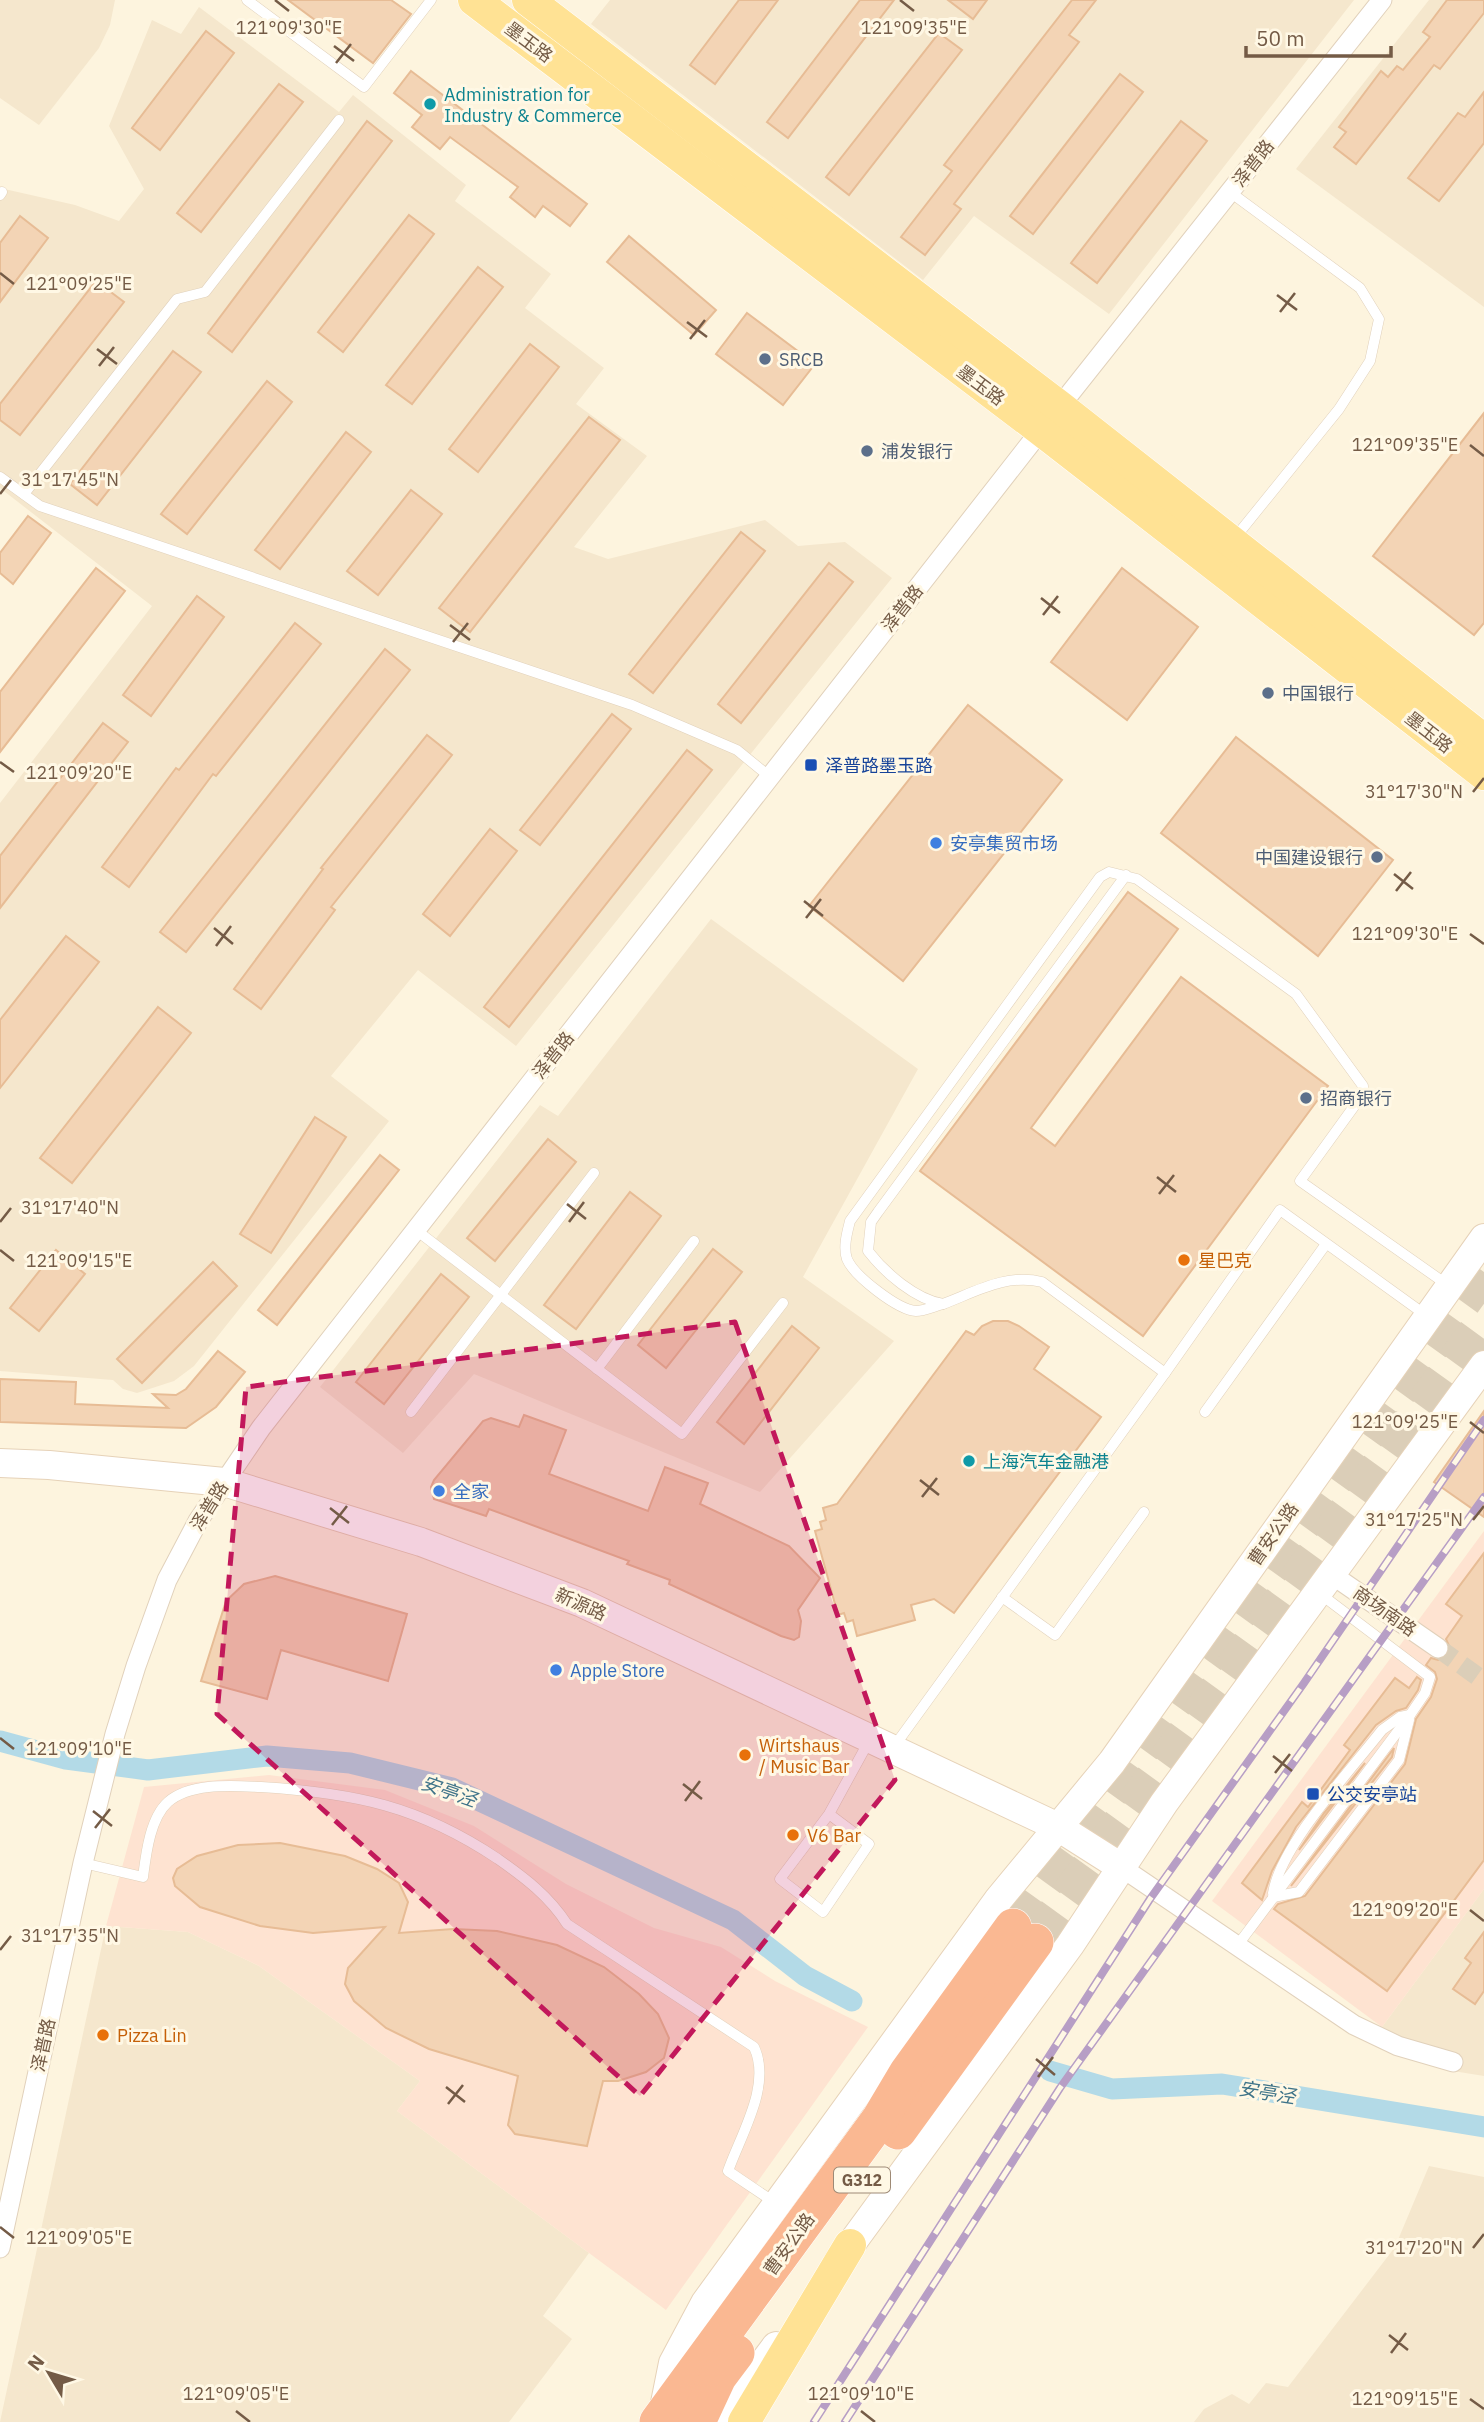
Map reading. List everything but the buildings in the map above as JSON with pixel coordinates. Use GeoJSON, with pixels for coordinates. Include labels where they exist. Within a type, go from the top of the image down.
{"type":"FeatureCollection","features":[{"type":"Feature","properties":{"kind":"highway","name":"曹安公路"},"geometry":{"type":"LineString","coordinates":[[672,2420],[880,2119],[908,2072],[1024,1934]]}},
{"type":"Feature","properties":{"kind":"main road","name":"墨玉路"},"geometry":{"type":"LineString","coordinates":[[474,0],[1050,419],[1232,542],[1484,740]]}},
{"type":"Feature","properties":{"kind":"main road","name":"墨玉路"},"geometry":{"type":"LineString","coordinates":[[528,0],[1050,419],[1484,774]]}},
{"type":"Feature","properties":{"kind":"main road","name":"曹安公路"},"geometry":{"type":"LineString","coordinates":[[672,2420],[673,2363],[705,2303],[998,1900],[1112,1762],[1484,1238]]}},
{"type":"Feature","properties":{"kind":"main road"},"geometry":{"type":"LineString","coordinates":[[719,2422],[1070,1945],[1164,1803],[1484,1365]]}},
{"type":"Feature","properties":{"kind":"main road","name":"新源路"},"geometry":{"type":"LineString","coordinates":[[0,1463],[49,1465],[224,1482],[360,1522],[503,1571],[582,1603],[1058,1827],[1121,1867]]}},
{"type":"Feature","properties":{"kind":"main road"},"geometry":{"type":"LineString","coordinates":[[744,2422],[850,2245]]}},
{"type":"Feature","properties":{"kind":"street","name":"泽普路"},"geometry":{"type":"LineString","coordinates":[[0,2248],[83,1863],[115,1734],[167,1580],[224,1482],[261,1428],[1050,419],[1382,0]]}},
{"type":"Feature","properties":{"kind":"street","name":"商场南路"},"geometry":{"type":"LineString","coordinates":[[1324,1583],[1438,1648]]}},
{"type":"Feature","properties":{"kind":"street"},"geometry":{"type":"LineString","coordinates":[[1121,1867],[1354,2025],[1398,2046],[1453,2062]]}},
{"type":"Feature","properties":{"kind":"lane"},"geometry":{"type":"LineString","coordinates":[[247,0],[364,87],[430,0]]}},
{"type":"Feature","properties":{"kind":"lane"},"geometry":{"type":"LineString","coordinates":[[24,495],[177,299],[205,292],[338,120]]}},
{"type":"Feature","properties":{"kind":"lane"},"geometry":{"type":"LineString","coordinates":[[1230,192],[1360,288],[1379,319],[1370,360],[1339,409],[1232,542]]}},
{"type":"Feature","properties":{"kind":"lane"},"geometry":{"type":"LineString","coordinates":[[0,477],[40,506],[632,705],[737,750],[770,778]]}},
{"type":"Feature","properties":{"kind":"lane"},"geometry":{"type":"LineString","coordinates":[[1166,1373],[1042,1282],[1027,1278],[1003,1281],[917,1311],[904,1307],[857,1273],[847,1258],[846,1240],[850,1221],[1100,877],[1109,872],[1137,879],[1296,994],[1363,1086],[1363,1094],[1300,1181],[1449,1286]]}},
{"type":"Feature","properties":{"kind":"lane"},"geometry":{"type":"LineString","coordinates":[[943,1304],[922,1297],[877,1263],[868,1251],[871,1223],[1126,875]]}},
{"type":"Feature","properties":{"kind":"lane"},"geometry":{"type":"LineString","coordinates":[[411,1412],[594,1173]]}},
{"type":"Feature","properties":{"kind":"lane"},"geometry":{"type":"LineString","coordinates":[[829,1814],[869,1844],[823,1912],[780,1879],[882,1743],[961,1653],[1166,1373],[1280,1210],[1427,1317]]}},
{"type":"Feature","properties":{"kind":"lane"},"geometry":{"type":"LineString","coordinates":[[416,1230],[682,1434],[783,1303]]}},
{"type":"Feature","properties":{"kind":"lane"},"geometry":{"type":"LineString","coordinates":[[597,1369],[694,1241]]}},
{"type":"Feature","properties":{"kind":"lane"},"geometry":{"type":"LineString","coordinates":[[1205,1412],[1326,1244]]}},
{"type":"Feature","properties":{"kind":"lane"},"geometry":{"type":"LineString","coordinates":[[1002,1597],[1055,1635],[1144,1512]]}},
{"type":"Feature","properties":{"kind":"lane"},"geometry":{"type":"LineString","coordinates":[[1273,1897],[1299,1892],[1399,1760],[1410,1715],[1425,1693],[1430,1677],[1324,1583]]}},
{"type":"Feature","properties":{"kind":"lane"},"geometry":{"type":"LineString","coordinates":[[1236,1947],[1273,1897],[1277,1874],[1341,1783],[1382,1730],[1400,1717],[1410,1715]]}},
{"type":"Feature","properties":{"kind":"lane"},"geometry":{"type":"LineString","coordinates":[[83,1863],[143,1877],[150,1838],[167,1803],[181,1794],[201,1789],[248,1787],[326,1791],[400,1809],[436,1822],[474,1843],[534,1886],[554,1904],[567,1924],[754,2047],[761,2061],[761,2079],[728,2171],[777,2204]]}},
{"type":"Feature","properties":{"kind":"highlighted area"},"geometry":{"type":"Polygon","coordinates":[[[735,1322],[895,1780],[640,2096],[217,1714],[246,1387],[735,1322]]]}},
{"type":"Feature","properties":{"kind":"shaded area"},"geometry":{"type":"Polygon","coordinates":[[[0,0],[115,0],[110,25],[99,48],[39,125],[0,98],[0,0]]]}},
{"type":"Feature","properties":{"kind":"shaded area"},"geometry":{"type":"Polygon","coordinates":[[[610,0],[1354,0],[1109,314],[974,216],[923,280],[591,24],[610,0]]]}},
{"type":"Feature","properties":{"kind":"shaded area"},"geometry":{"type":"Polygon","coordinates":[[[1429,0],[1484,0],[1484,307],[1296,169],[1429,0]]]}},
{"type":"Feature","properties":{"kind":"shaded area"},"geometry":{"type":"Polygon","coordinates":[[[199,7],[339,112],[353,95],[466,185],[455,201],[551,274],[525,308],[604,368],[576,404],[647,456],[574,547],[608,559],[765,520],[798,546],[845,542],[892,578],[516,1046],[418,970],[331,1076],[389,1121],[194,1366],[174,1381],[137,1393],[123,1389],[113,1380],[0,1371],[0,803],[152,606],[0,488],[0,188],[75,205],[119,221],[144,189],[109,126],[152,20],[181,34],[199,7]]]}},
{"type":"Feature","properties":{"kind":"shaded area"},"geometry":{"type":"Polygon","coordinates":[[[711,919],[918,1069],[803,1277],[894,1341],[760,1492],[474,1374],[403,1453],[320,1387],[540,1105],[558,1116],[711,919]]]}},
{"type":"Feature","properties":{"kind":"shaded area"},"geometry":{"type":"Polygon","coordinates":[[[1484,1531],[1484,1889],[1382,2027],[1212,1901],[1484,1531]]]}},
{"type":"Feature","properties":{"kind":"shaded area"},"geometry":{"type":"Polygon","coordinates":[[[269,1775],[385,1790],[474,1826],[566,1884],[654,1928],[721,1947],[775,1981],[868,2027],[666,2310],[397,2111],[420,2081],[259,1966],[188,1932],[106,1926],[144,1787],[269,1775]]]}},
{"type":"Feature","properties":{"kind":"shaded area"},"geometry":{"type":"Polygon","coordinates":[[[1484,1889],[1484,2076],[1453,2071],[1382,2027],[1484,1889]]]}},
{"type":"Feature","properties":{"kind":"shaded area"},"geometry":{"type":"Polygon","coordinates":[[[106,1926],[188,1932],[259,1966],[420,2081],[397,2111],[589,2253],[543,2316],[572,2339],[509,2422],[0,2422],[106,1926]]]}},
{"type":"Feature","properties":{"kind":"shaded area"},"geometry":{"type":"Polygon","coordinates":[[[1429,2166],[1484,2177],[1484,2422],[1194,2422],[1204,2409],[1232,2394],[1249,2404],[1266,2383],[1288,2387],[1395,2247],[1429,2166]]]}},
{"type":"Feature","properties":{"kind":"waterway","name":"安亭泾"},"geometry":{"type":"LineString","coordinates":[[0,1741],[66,1759],[148,1770],[267,1756],[350,1763],[452,1788],[733,1920],[805,1976],[852,2001]]}},
{"type":"Feature","properties":{"kind":"waterway","name":"安亭泾"},"geometry":{"type":"LineString","coordinates":[[1050,2071],[1112,2089],[1222,2084],[1484,2127]]}},
{"type":"Feature","properties":{"kind":"tunnel"},"geometry":{"type":"LineString","coordinates":[[1013,1927],[1484,1272]]}},
{"type":"Feature","properties":{"kind":"tunnel"},"geometry":{"type":"LineString","coordinates":[[1035,1942],[1484,1322]]}},
{"type":"Feature","properties":{"kind":"tunnel"},"geometry":{"type":"LineString","coordinates":[[1438,1648],[1484,1681]]}},
{"type":"Feature","properties":{"kind":"railway"},"geometry":{"type":"LineString","coordinates":[[814,2422],[1150,1899],[1304,1683],[1484,1420]]}},
{"type":"Feature","properties":{"kind":"railway"},"geometry":{"type":"LineString","coordinates":[[845,2422],[1060,2088],[1484,1497]]}},
{"type":"Feature","properties":{"kind":"place","name":"Administration for Industry & Commerce"},"geometry":{"type":"Point","coordinates":[430,104]}},
{"type":"Feature","properties":{"kind":"place","name":"SRCB"},"geometry":{"type":"Point","coordinates":[765,359]}},
{"type":"Feature","properties":{"kind":"place","name":"浦发银行"},"geometry":{"type":"Point","coordinates":[867,451]}},
{"type":"Feature","properties":{"kind":"place","name":"中国银行"},"geometry":{"type":"Point","coordinates":[1268,693]}},
{"type":"Feature","properties":{"kind":"place","name":"泽普路墨玉路"},"geometry":{"type":"Point","coordinates":[811,765]}},
{"type":"Feature","properties":{"kind":"place","name":"安亭集贸市场"},"geometry":{"type":"Point","coordinates":[936,843]}},
{"type":"Feature","properties":{"kind":"place","name":"中国建设银行"},"geometry":{"type":"Point","coordinates":[1377,857]}},
{"type":"Feature","properties":{"kind":"place","name":"招商银行"},"geometry":{"type":"Point","coordinates":[1306,1098]}},
{"type":"Feature","properties":{"kind":"place","name":"星巴克"},"geometry":{"type":"Point","coordinates":[1184,1260]}},
{"type":"Feature","properties":{"kind":"place","name":"上海汽车金融港"},"geometry":{"type":"Point","coordinates":[969,1461]}},
{"type":"Feature","properties":{"kind":"place","name":"全家"},"geometry":{"type":"Point","coordinates":[439,1491]}},
{"type":"Feature","properties":{"kind":"place","name":"Apple Store"},"geometry":{"type":"Point","coordinates":[556,1670]}},
{"type":"Feature","properties":{"kind":"place","name":"Wirtshaus / Music Bar"},"geometry":{"type":"Point","coordinates":[745,1755]}},
{"type":"Feature","properties":{"kind":"place","name":"公交安亭站"},"geometry":{"type":"Point","coordinates":[1313,1794]}},
{"type":"Feature","properties":{"kind":"place","name":"V6 Bar"},"geometry":{"type":"Point","coordinates":[793,1835]}},
{"type":"Feature","properties":{"kind":"place","name":"Pizza Lin"},"geometry":{"type":"Point","coordinates":[103,2035]}}]}
